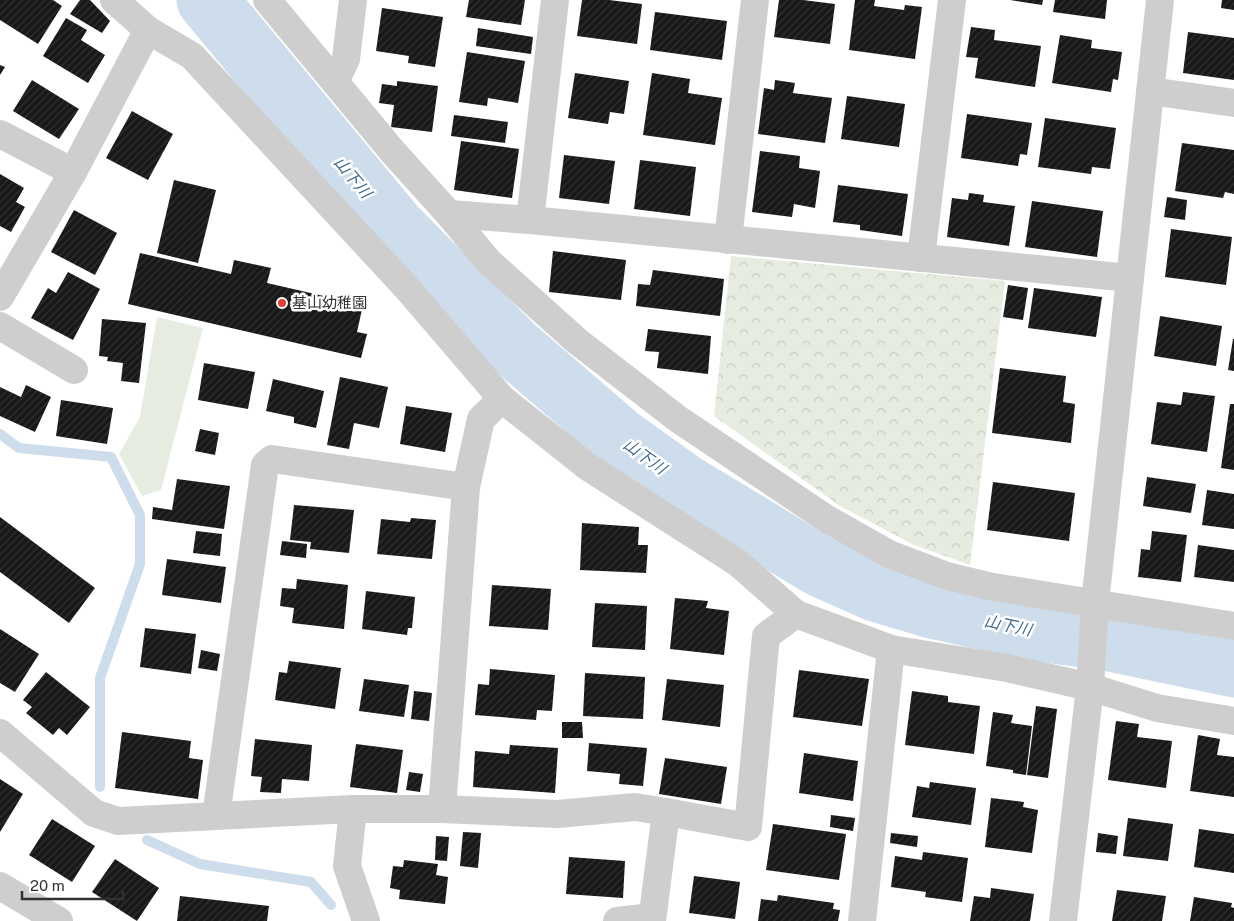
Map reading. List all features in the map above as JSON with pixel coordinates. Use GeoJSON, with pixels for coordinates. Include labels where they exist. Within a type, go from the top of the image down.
{"type":"FeatureCollection","features":[{"type":"Feature","properties":{"kind":"street"},"geometry":{"type":"LineString","coordinates":[[114,0],[148,30],[192,56],[406,288],[502,399],[588,467],[738,563],[796,614],[891,649],[1007,668],[1090,676],[1157,708],[1234,721]]}},
{"type":"Feature","properties":{"kind":"street"},"geometry":{"type":"LineString","coordinates":[[267,0],[393,152],[449,214],[488,262],[577,341],[678,419],[827,519],[890,554],[947,576],[993,587],[1234,626]]}},
{"type":"Feature","properties":{"kind":"street"},"geometry":{"type":"LineString","coordinates":[[335,82],[346,59],[353,0]]}},
{"type":"Feature","properties":{"kind":"street"},"geometry":{"type":"LineString","coordinates":[[530,220],[555,0]]}},
{"type":"Feature","properties":{"kind":"street"},"geometry":{"type":"LineString","coordinates":[[728,240],[755,0]]}},
{"type":"Feature","properties":{"kind":"street"},"geometry":{"type":"LineString","coordinates":[[921,258],[952,0]]}},
{"type":"Feature","properties":{"kind":"street"},"geometry":{"type":"LineString","coordinates":[[1063,921],[1160,0]]}},
{"type":"Feature","properties":{"kind":"street"},"geometry":{"type":"LineString","coordinates":[[0,297],[72,172],[148,30]]}},
{"type":"Feature","properties":{"kind":"street"},"geometry":{"type":"LineString","coordinates":[[1150,91],[1234,103]]}},
{"type":"Feature","properties":{"kind":"street"},"geometry":{"type":"LineString","coordinates":[[0,134],[72,172]]}},
{"type":"Feature","properties":{"kind":"street"},"geometry":{"type":"LineString","coordinates":[[449,214],[530,220],[1130,278]]}},
{"type":"Feature","properties":{"kind":"street"},"geometry":{"type":"LineString","coordinates":[[0,326],[74,370]]}},
{"type":"Feature","properties":{"kind":"street"},"geometry":{"type":"LineString","coordinates":[[442,809],[466,487],[481,419],[502,399]]}},
{"type":"Feature","properties":{"kind":"street"},"geometry":{"type":"LineString","coordinates":[[216,816],[265,465],[272,459],[466,487]]}},
{"type":"Feature","properties":{"kind":"street"},"geometry":{"type":"LineString","coordinates":[[0,733],[94,813],[118,820],[354,809],[442,809],[557,814],[635,807],[748,827],[766,636],[796,614]]}},
{"type":"Feature","properties":{"kind":"street"},"geometry":{"type":"LineString","coordinates":[[862,921],[891,649]]}},
{"type":"Feature","properties":{"kind":"street"},"geometry":{"type":"LineString","coordinates":[[354,809],[347,866],[366,921]]}},
{"type":"Feature","properties":{"kind":"street"},"geometry":{"type":"LineString","coordinates":[[617,921],[652,919],[666,812]]}},
{"type":"Feature","properties":{"kind":"street"},"geometry":{"type":"LineString","coordinates":[[0,886],[59,921]]}},
{"type":"Feature","properties":{"kind":"green space"},"geometry":{"type":"Polygon","coordinates":[[[731,256],[1005,281],[970,565],[914,545],[840,506],[714,416],[731,256]]]}},
{"type":"Feature","properties":{"kind":"green space"},"geometry":{"type":"Polygon","coordinates":[[[157,317],[203,328],[161,490],[142,496],[119,454],[140,417],[157,317]]]}},
{"type":"Feature","properties":{"kind":"building"},"geometry":{"type":"Polygon","coordinates":[[[0,0],[53,0],[62,6],[38,44],[0,20],[0,0]]]}},
{"type":"Feature","properties":{"kind":"building"},"geometry":{"type":"Polygon","coordinates":[[[80,0],[90,0],[110,21],[102,33],[70,14],[80,0]]]}},
{"type":"Feature","properties":{"kind":"building"},"geometry":{"type":"Polygon","coordinates":[[[469,0],[525,0],[521,25],[466,17],[469,0]]]}},
{"type":"Feature","properties":{"kind":"building"},"geometry":{"type":"Polygon","coordinates":[[[582,0],[609,0],[642,4],[637,44],[577,36],[582,0]]]}},
{"type":"Feature","properties":{"kind":"building"},"geometry":{"type":"Polygon","coordinates":[[[779,0],[803,0],[835,4],[830,44],[774,37],[779,0]]]}},
{"type":"Feature","properties":{"kind":"building"},"geometry":{"type":"Polygon","coordinates":[[[855,0],[875,0],[874,6],[904,10],[905,5],[922,7],[915,59],[849,50],[855,0]]]}},
{"type":"Feature","properties":{"kind":"building"},"geometry":{"type":"Polygon","coordinates":[[[1010,0],[1043,0],[1042,5],[1010,0]]]}},
{"type":"Feature","properties":{"kind":"building"},"geometry":{"type":"Polygon","coordinates":[[[1055,0],[1107,0],[1105,19],[1053,12],[1055,0]]]}},
{"type":"Feature","properties":{"kind":"building"},"geometry":{"type":"Polygon","coordinates":[[[1222,0],[1234,0],[1234,10],[1221,8],[1222,0]]]}},
{"type":"Feature","properties":{"kind":"building"},"geometry":{"type":"Polygon","coordinates":[[[382,8],[443,17],[435,67],[408,63],[409,56],[376,51],[382,8]]]}},
{"type":"Feature","properties":{"kind":"building"},"geometry":{"type":"Polygon","coordinates":[[[655,12],[727,21],[722,60],[650,50],[655,12]]]}},
{"type":"Feature","properties":{"kind":"building"},"geometry":{"type":"Polygon","coordinates":[[[66,18],[87,30],[81,40],[105,55],[88,83],[43,56],[66,18]]]}},
{"type":"Feature","properties":{"kind":"building"},"geometry":{"type":"Polygon","coordinates":[[[971,27],[995,30],[994,40],[1041,46],[1035,87],[975,78],[978,58],[966,57],[971,27]]]}},
{"type":"Feature","properties":{"kind":"building"},"geometry":{"type":"Polygon","coordinates":[[[478,28],[533,37],[531,54],[476,46],[478,28]]]}},
{"type":"Feature","properties":{"kind":"building"},"geometry":{"type":"Polygon","coordinates":[[[1188,32],[1234,38],[1234,80],[1183,73],[1188,32]]]}},
{"type":"Feature","properties":{"kind":"building"},"geometry":{"type":"Polygon","coordinates":[[[1060,35],[1092,40],[1091,48],[1122,52],[1118,80],[1113,79],[1111,92],[1052,83],[1060,35]]]}},
{"type":"Feature","properties":{"kind":"building"},"geometry":{"type":"Polygon","coordinates":[[[467,52],[525,61],[518,103],[488,98],[487,106],[459,102],[467,52]]]}},
{"type":"Feature","properties":{"kind":"building"},"geometry":{"type":"Polygon","coordinates":[[[0,65],[5,67],[0,75],[0,65]]]}},
{"type":"Feature","properties":{"kind":"building"},"geometry":{"type":"Polygon","coordinates":[[[575,73],[629,81],[624,114],[610,112],[608,124],[568,118],[575,73]]]}},
{"type":"Feature","properties":{"kind":"building"},"geometry":{"type":"Polygon","coordinates":[[[652,73],[690,79],[688,93],[722,98],[715,145],[643,135],[652,73]]]}},
{"type":"Feature","properties":{"kind":"building"},"geometry":{"type":"Polygon","coordinates":[[[32,80],[79,109],[59,139],[13,111],[32,80]]]}},
{"type":"Feature","properties":{"kind":"building"},"geometry":{"type":"Polygon","coordinates":[[[775,80],[795,83],[793,93],[832,98],[825,143],[758,134],[764,88],[774,90],[775,80]]]}},
{"type":"Feature","properties":{"kind":"building"},"geometry":{"type":"Polygon","coordinates":[[[397,81],[438,86],[432,132],[391,127],[394,105],[379,103],[382,84],[397,86],[397,81]]]}},
{"type":"Feature","properties":{"kind":"building"},"geometry":{"type":"Polygon","coordinates":[[[847,96],[905,104],[899,147],[841,139],[847,96]]]}},
{"type":"Feature","properties":{"kind":"building"},"geometry":{"type":"Polygon","coordinates":[[[132,111],[173,134],[148,180],[106,158],[132,111]]]}},
{"type":"Feature","properties":{"kind":"building"},"geometry":{"type":"Polygon","coordinates":[[[967,114],[1032,123],[1027,155],[1020,154],[1018,166],[961,158],[967,114]]]}},
{"type":"Feature","properties":{"kind":"building"},"geometry":{"type":"Polygon","coordinates":[[[454,115],[508,122],[505,143],[451,136],[454,115]]]}},
{"type":"Feature","properties":{"kind":"building"},"geometry":{"type":"Polygon","coordinates":[[[1045,118],[1116,128],[1110,169],[1092,167],[1091,174],[1038,167],[1045,118]]]}},
{"type":"Feature","properties":{"kind":"building"},"geometry":{"type":"Polygon","coordinates":[[[461,141],[519,149],[512,198],[454,190],[461,141]]]}},
{"type":"Feature","properties":{"kind":"building"},"geometry":{"type":"Polygon","coordinates":[[[1182,143],[1234,150],[1234,194],[1225,192],[1223,198],[1175,191],[1182,143]]]}},
{"type":"Feature","properties":{"kind":"building"},"geometry":{"type":"Polygon","coordinates":[[[760,151],[800,156],[799,168],[820,171],[815,208],[794,204],[792,217],[752,212],[760,151]]]}},
{"type":"Feature","properties":{"kind":"building"},"geometry":{"type":"Polygon","coordinates":[[[564,155],[615,161],[609,204],[559,198],[564,155]]]}},
{"type":"Feature","properties":{"kind":"building"},"geometry":{"type":"Polygon","coordinates":[[[640,160],[696,167],[690,216],[634,209],[640,160]]]}},
{"type":"Feature","properties":{"kind":"building"},"geometry":{"type":"Polygon","coordinates":[[[0,174],[24,188],[16,202],[25,207],[11,232],[0,226],[0,174]]]}},
{"type":"Feature","properties":{"kind":"building"},"geometry":{"type":"Polygon","coordinates":[[[174,180],[216,190],[198,263],[157,253],[174,180]]]}},
{"type":"Feature","properties":{"kind":"building"},"geometry":{"type":"Polygon","coordinates":[[[838,185],[908,194],[902,236],[860,230],[860,225],[833,222],[838,185]]]}},
{"type":"Feature","properties":{"kind":"building"},"geometry":{"type":"Polygon","coordinates":[[[969,193],[984,195],[983,202],[1015,206],[1009,246],[947,237],[952,198],[968,200],[969,193]]]}},
{"type":"Feature","properties":{"kind":"building"},"geometry":{"type":"Polygon","coordinates":[[[1167,197],[1187,200],[1185,220],[1164,217],[1167,197]]]}},
{"type":"Feature","properties":{"kind":"building"},"geometry":{"type":"Polygon","coordinates":[[[1032,201],[1103,211],[1097,257],[1025,247],[1032,201]]]}},
{"type":"Feature","properties":{"kind":"building"},"geometry":{"type":"Polygon","coordinates":[[[74,210],[117,233],[95,275],[51,252],[74,210]]]}},
{"type":"Feature","properties":{"kind":"building"},"geometry":{"type":"Polygon","coordinates":[[[1171,229],[1232,237],[1226,285],[1165,277],[1171,229]]]}},
{"type":"Feature","properties":{"kind":"building"},"geometry":{"type":"Polygon","coordinates":[[[553,251],[626,260],[621,300],[549,292],[553,251]]]}},
{"type":"Feature","properties":{"kind":"building"},"geometry":{"type":"Polygon","coordinates":[[[140,253],[231,274],[234,260],[271,268],[267,283],[363,305],[357,332],[367,334],[361,358],[128,304],[140,253]]]}},
{"type":"Feature","properties":{"kind":"building"},"geometry":{"type":"Polygon","coordinates":[[[653,270],[724,279],[720,316],[636,306],[638,284],[650,285],[653,270]]]}},
{"type":"Feature","properties":{"kind":"building"},"geometry":{"type":"Polygon","coordinates":[[[68,272],[100,289],[73,340],[31,318],[48,288],[56,293],[68,272]]]}},
{"type":"Feature","properties":{"kind":"building"},"geometry":{"type":"Polygon","coordinates":[[[1008,285],[1028,288],[1023,320],[1003,317],[1008,285]]]}},
{"type":"Feature","properties":{"kind":"building"},"geometry":{"type":"Polygon","coordinates":[[[1034,288],[1102,297],[1096,337],[1028,328],[1034,288]]]}},
{"type":"Feature","properties":{"kind":"building"},"geometry":{"type":"Polygon","coordinates":[[[1160,316],[1222,326],[1216,366],[1154,356],[1160,316]]]}},
{"type":"Feature","properties":{"kind":"building"},"geometry":{"type":"Polygon","coordinates":[[[102,319],[146,323],[139,383],[121,381],[123,363],[107,361],[108,357],[99,356],[102,319]]]}},
{"type":"Feature","properties":{"kind":"building"},"geometry":{"type":"Polygon","coordinates":[[[648,329],[711,336],[708,374],[657,368],[659,352],[645,351],[648,329]]]}},
{"type":"Feature","properties":{"kind":"building"},"geometry":{"type":"Polygon","coordinates":[[[1234,339],[1234,371],[1228,370],[1234,339]]]}},
{"type":"Feature","properties":{"kind":"building"},"geometry":{"type":"Polygon","coordinates":[[[204,363],[255,372],[248,409],[198,400],[204,363]]]}},
{"type":"Feature","properties":{"kind":"building"},"geometry":{"type":"Polygon","coordinates":[[[1000,368],[1066,376],[1063,402],[1075,404],[1071,443],[992,433],[1000,368]]]}},
{"type":"Feature","properties":{"kind":"building"},"geometry":{"type":"Polygon","coordinates":[[[340,377],[388,387],[379,428],[354,423],[349,449],[327,445],[340,377]]]}},
{"type":"Feature","properties":{"kind":"building"},"geometry":{"type":"Polygon","coordinates":[[[273,379],[324,391],[316,428],[294,423],[294,417],[266,411],[273,379]]]}},
{"type":"Feature","properties":{"kind":"building"},"geometry":{"type":"Polygon","coordinates":[[[26,385],[51,397],[35,432],[0,416],[0,387],[21,397],[26,385]]]}},
{"type":"Feature","properties":{"kind":"building"},"geometry":{"type":"Polygon","coordinates":[[[1183,392],[1215,396],[1207,452],[1151,444],[1157,402],[1181,405],[1183,392]]]}},
{"type":"Feature","properties":{"kind":"building"},"geometry":{"type":"Polygon","coordinates":[[[61,400],[113,408],[107,444],[56,436],[61,400]]]}},
{"type":"Feature","properties":{"kind":"building"},"geometry":{"type":"Polygon","coordinates":[[[1230,404],[1234,404],[1234,470],[1221,468],[1230,404]]]}},
{"type":"Feature","properties":{"kind":"building"},"geometry":{"type":"Polygon","coordinates":[[[406,406],[452,413],[445,452],[400,444],[406,406]]]}},
{"type":"Feature","properties":{"kind":"building"},"geometry":{"type":"Polygon","coordinates":[[[200,429],[219,433],[215,455],[195,451],[200,429]]]}},
{"type":"Feature","properties":{"kind":"building"},"geometry":{"type":"Polygon","coordinates":[[[1147,477],[1196,484],[1191,513],[1143,506],[1147,477]]]}},
{"type":"Feature","properties":{"kind":"building"},"geometry":{"type":"Polygon","coordinates":[[[177,479],[230,486],[224,529],[152,519],[153,507],[172,510],[177,479]]]}},
{"type":"Feature","properties":{"kind":"building"},"geometry":{"type":"Polygon","coordinates":[[[993,482],[1075,493],[1069,541],[987,530],[993,482]]]}},
{"type":"Feature","properties":{"kind":"building"},"geometry":{"type":"Polygon","coordinates":[[[1207,490],[1234,494],[1234,529],[1202,525],[1207,490]]]}},
{"type":"Feature","properties":{"kind":"building"},"geometry":{"type":"Polygon","coordinates":[[[294,505],[354,510],[349,553],[310,549],[311,542],[290,540],[294,505]]]}},
{"type":"Feature","properties":{"kind":"building"},"geometry":{"type":"Polygon","coordinates":[[[0,517],[95,588],[69,623],[0,572],[0,517]]]}},
{"type":"Feature","properties":{"kind":"building"},"geometry":{"type":"Polygon","coordinates":[[[411,518],[436,520],[432,559],[377,554],[381,519],[410,522],[411,518]]]}},
{"type":"Feature","properties":{"kind":"building"},"geometry":{"type":"Polygon","coordinates":[[[582,523],[639,527],[638,545],[648,545],[646,573],[580,570],[582,523]]]}},
{"type":"Feature","properties":{"kind":"building"},"geometry":{"type":"Polygon","coordinates":[[[196,531],[222,534],[220,556],[193,553],[196,531]]]}},
{"type":"Feature","properties":{"kind":"building"},"geometry":{"type":"Polygon","coordinates":[[[1152,531],[1187,535],[1181,582],[1138,577],[1141,549],[1150,550],[1152,531]]]}},
{"type":"Feature","properties":{"kind":"building"},"geometry":{"type":"Polygon","coordinates":[[[282,541],[307,544],[306,558],[280,555],[282,541]]]}},
{"type":"Feature","properties":{"kind":"building"},"geometry":{"type":"Polygon","coordinates":[[[1198,545],[1234,550],[1234,582],[1194,577],[1198,545]]]}},
{"type":"Feature","properties":{"kind":"building"},"geometry":{"type":"Polygon","coordinates":[[[167,559],[226,567],[221,603],[162,595],[167,559]]]}},
{"type":"Feature","properties":{"kind":"building"},"geometry":{"type":"Polygon","coordinates":[[[297,579],[348,585],[344,629],[292,623],[294,608],[280,606],[282,588],[296,589],[297,579]]]}},
{"type":"Feature","properties":{"kind":"building"},"geometry":{"type":"Polygon","coordinates":[[[492,585],[551,589],[548,630],[489,626],[492,585]]]}},
{"type":"Feature","properties":{"kind":"building"},"geometry":{"type":"Polygon","coordinates":[[[366,591],[415,597],[412,628],[408,628],[407,635],[362,629],[366,591]]]}},
{"type":"Feature","properties":{"kind":"building"},"geometry":{"type":"Polygon","coordinates":[[[675,598],[708,601],[706,608],[729,611],[724,655],[670,649],[675,598]]]}},
{"type":"Feature","properties":{"kind":"building"},"geometry":{"type":"Polygon","coordinates":[[[595,603],[647,606],[645,650],[592,647],[595,603]]]}},
{"type":"Feature","properties":{"kind":"building"},"geometry":{"type":"Polygon","coordinates":[[[145,628],[196,634],[191,674],[140,667],[145,628]]]}},
{"type":"Feature","properties":{"kind":"building"},"geometry":{"type":"Polygon","coordinates":[[[0,629],[39,654],[15,692],[0,683],[0,629]]]}},
{"type":"Feature","properties":{"kind":"building"},"geometry":{"type":"Polygon","coordinates":[[[201,650],[220,654],[217,671],[198,668],[201,650]]]}},
{"type":"Feature","properties":{"kind":"building"},"geometry":{"type":"Polygon","coordinates":[[[289,661],[341,668],[335,709],[275,700],[279,672],[287,673],[289,661]]]}},
{"type":"Feature","properties":{"kind":"building"},"geometry":{"type":"Polygon","coordinates":[[[490,669],[555,675],[552,711],[537,710],[536,720],[475,715],[478,684],[489,685],[490,669]]]}},
{"type":"Feature","properties":{"kind":"building"},"geometry":{"type":"Polygon","coordinates":[[[799,670],[869,679],[862,726],[793,717],[799,670]]]}},
{"type":"Feature","properties":{"kind":"building"},"geometry":{"type":"Polygon","coordinates":[[[46,672],[90,707],[67,735],[59,728],[53,735],[26,713],[32,707],[23,700],[46,672]]]}},
{"type":"Feature","properties":{"kind":"building"},"geometry":{"type":"Polygon","coordinates":[[[585,673],[645,677],[643,719],[583,716],[585,673]]]}},
{"type":"Feature","properties":{"kind":"building"},"geometry":{"type":"Polygon","coordinates":[[[364,679],[409,685],[404,717],[359,711],[364,679]]]}},
{"type":"Feature","properties":{"kind":"building"},"geometry":{"type":"Polygon","coordinates":[[[667,679],[724,685],[720,727],[662,720],[667,679]]]}},
{"type":"Feature","properties":{"kind":"building"},"geometry":{"type":"Polygon","coordinates":[[[414,691],[432,693],[429,721],[411,719],[414,691]]]}},
{"type":"Feature","properties":{"kind":"building"},"geometry":{"type":"Polygon","coordinates":[[[912,691],[948,696],[948,702],[980,706],[974,754],[905,745],[912,691]]]}},
{"type":"Feature","properties":{"kind":"building"},"geometry":{"type":"Polygon","coordinates":[[[1036,706],[1057,709],[1048,778],[1027,775],[1036,706]]]}},
{"type":"Feature","properties":{"kind":"building"},"geometry":{"type":"Polygon","coordinates":[[[993,712],[1013,715],[1011,723],[1032,726],[1026,775],[1013,773],[1013,770],[986,766],[993,712]]]}},
{"type":"Feature","properties":{"kind":"building"},"geometry":{"type":"Polygon","coordinates":[[[1116,721],[1139,724],[1137,737],[1172,741],[1166,788],[1108,780],[1116,721]]]}},
{"type":"Feature","properties":{"kind":"building"},"geometry":{"type":"Polygon","coordinates":[[[562,722],[582,722],[583,738],[562,738],[562,722]]]}},
{"type":"Feature","properties":{"kind":"building"},"geometry":{"type":"Polygon","coordinates":[[[122,732],[191,741],[189,758],[203,760],[198,799],[115,788],[122,732]]]}},
{"type":"Feature","properties":{"kind":"building"},"geometry":{"type":"Polygon","coordinates":[[[1198,735],[1220,739],[1217,755],[1234,757],[1234,797],[1190,791],[1198,735]]]}},
{"type":"Feature","properties":{"kind":"building"},"geometry":{"type":"Polygon","coordinates":[[[255,739],[312,745],[309,781],[282,779],[281,793],[260,792],[262,777],[251,776],[255,739]]]}},
{"type":"Feature","properties":{"kind":"building"},"geometry":{"type":"Polygon","coordinates":[[[589,743],[647,748],[643,786],[619,784],[620,774],[587,771],[589,743]]]}},
{"type":"Feature","properties":{"kind":"building"},"geometry":{"type":"Polygon","coordinates":[[[356,744],[403,750],[397,793],[350,787],[356,744]]]}},
{"type":"Feature","properties":{"kind":"building"},"geometry":{"type":"Polygon","coordinates":[[[510,745],[558,748],[555,793],[473,787],[475,751],[509,754],[510,745]]]}},
{"type":"Feature","properties":{"kind":"building"},"geometry":{"type":"Polygon","coordinates":[[[804,753],[858,761],[853,801],[799,793],[804,753]]]}},
{"type":"Feature","properties":{"kind":"building"},"geometry":{"type":"Polygon","coordinates":[[[665,758],[727,767],[721,804],[659,794],[665,758]]]}},
{"type":"Feature","properties":{"kind":"building"},"geometry":{"type":"Polygon","coordinates":[[[409,772],[423,774],[420,792],[406,790],[409,772]]]}},
{"type":"Feature","properties":{"kind":"building"},"geometry":{"type":"Polygon","coordinates":[[[0,779],[23,794],[0,832],[0,779]]]}},
{"type":"Feature","properties":{"kind":"building"},"geometry":{"type":"Polygon","coordinates":[[[930,782],[976,788],[971,825],[912,817],[917,786],[929,788],[930,782]]]}},
{"type":"Feature","properties":{"kind":"building"},"geometry":{"type":"Polygon","coordinates":[[[991,798],[1024,802],[1023,807],[1038,810],[1032,853],[985,847],[991,798]]]}},
{"type":"Feature","properties":{"kind":"building"},"geometry":{"type":"Polygon","coordinates":[[[831,815],[855,818],[853,831],[830,827],[831,815]]]}},
{"type":"Feature","properties":{"kind":"building"},"geometry":{"type":"Polygon","coordinates":[[[1128,818],[1173,824],[1168,861],[1123,856],[1128,818]]]}},
{"type":"Feature","properties":{"kind":"building"},"geometry":{"type":"Polygon","coordinates":[[[52,819],[95,846],[72,882],[29,855],[52,819]]]}},
{"type":"Feature","properties":{"kind":"building"},"geometry":{"type":"Polygon","coordinates":[[[773,824],[846,834],[839,880],[766,870],[773,824]]]}},
{"type":"Feature","properties":{"kind":"building"},"geometry":{"type":"Polygon","coordinates":[[[1199,829],[1234,834],[1234,873],[1194,867],[1199,829]]]}},
{"type":"Feature","properties":{"kind":"building"},"geometry":{"type":"Polygon","coordinates":[[[463,832],[481,833],[478,868],[460,866],[463,832]]]}},
{"type":"Feature","properties":{"kind":"building"},"geometry":{"type":"Polygon","coordinates":[[[891,833],[918,836],[917,847],[890,843],[891,833]]]}},
{"type":"Feature","properties":{"kind":"building"},"geometry":{"type":"Polygon","coordinates":[[[1098,833],[1118,836],[1116,854],[1096,852],[1098,833]]]}},
{"type":"Feature","properties":{"kind":"building"},"geometry":{"type":"Polygon","coordinates":[[[436,836],[449,837],[447,861],[435,860],[436,836]]]}},
{"type":"Feature","properties":{"kind":"building"},"geometry":{"type":"Polygon","coordinates":[[[923,852],[968,858],[962,902],[925,897],[926,892],[891,887],[895,856],[922,860],[923,852]]]}},
{"type":"Feature","properties":{"kind":"building"},"geometry":{"type":"Polygon","coordinates":[[[569,857],[625,861],[623,898],[566,894],[569,857]]]}},
{"type":"Feature","properties":{"kind":"building"},"geometry":{"type":"Polygon","coordinates":[[[115,859],[159,888],[137,921],[92,892],[115,859]]]}},
{"type":"Feature","properties":{"kind":"building"},"geometry":{"type":"Polygon","coordinates":[[[404,860],[438,864],[436,875],[448,877],[445,904],[399,899],[400,890],[390,888],[393,866],[403,867],[404,860]]]}},
{"type":"Feature","properties":{"kind":"building"},"geometry":{"type":"Polygon","coordinates":[[[694,876],[740,882],[735,919],[689,913],[694,876]]]}},
{"type":"Feature","properties":{"kind":"building"},"geometry":{"type":"Polygon","coordinates":[[[991,888],[1034,894],[1030,921],[970,921],[974,896],[990,898],[991,888]]]}},
{"type":"Feature","properties":{"kind":"building"},"geometry":{"type":"Polygon","coordinates":[[[1117,890],[1166,896],[1162,921],[1112,921],[1117,890]]]}},
{"type":"Feature","properties":{"kind":"building"},"geometry":{"type":"Polygon","coordinates":[[[778,895],[834,903],[833,909],[840,910],[838,921],[758,921],[761,899],[777,901],[778,895]]]}},
{"type":"Feature","properties":{"kind":"building"},"geometry":{"type":"Polygon","coordinates":[[[180,896],[269,906],[267,921],[177,921],[180,896]]]}},
{"type":"Feature","properties":{"kind":"building"},"geometry":{"type":"Polygon","coordinates":[[[1194,897],[1232,903],[1234,921],[1190,921],[1194,897]]]}},
{"type":"Feature","properties":{"kind":"waterway","name":"山下川"},"geometry":{"type":"LineString","coordinates":[[207,0],[395,227],[513,346],[621,439],[684,484],[821,567],[875,591],[932,608],[1032,630],[1105,640],[1234,667]]}},
{"type":"Feature","properties":{"kind":"waterway"},"geometry":{"type":"LineString","coordinates":[[0,434],[19,448],[111,457],[140,515],[140,564],[100,678],[100,787]]}},
{"type":"Feature","properties":{"kind":"waterway"},"geometry":{"type":"LineString","coordinates":[[147,840],[200,864],[311,882],[331,905]]}},
{"type":"Feature","properties":{"kind":"place","name":"基山幼稚園"},"geometry":{"type":"Point","coordinates":[282,303]}}]}
